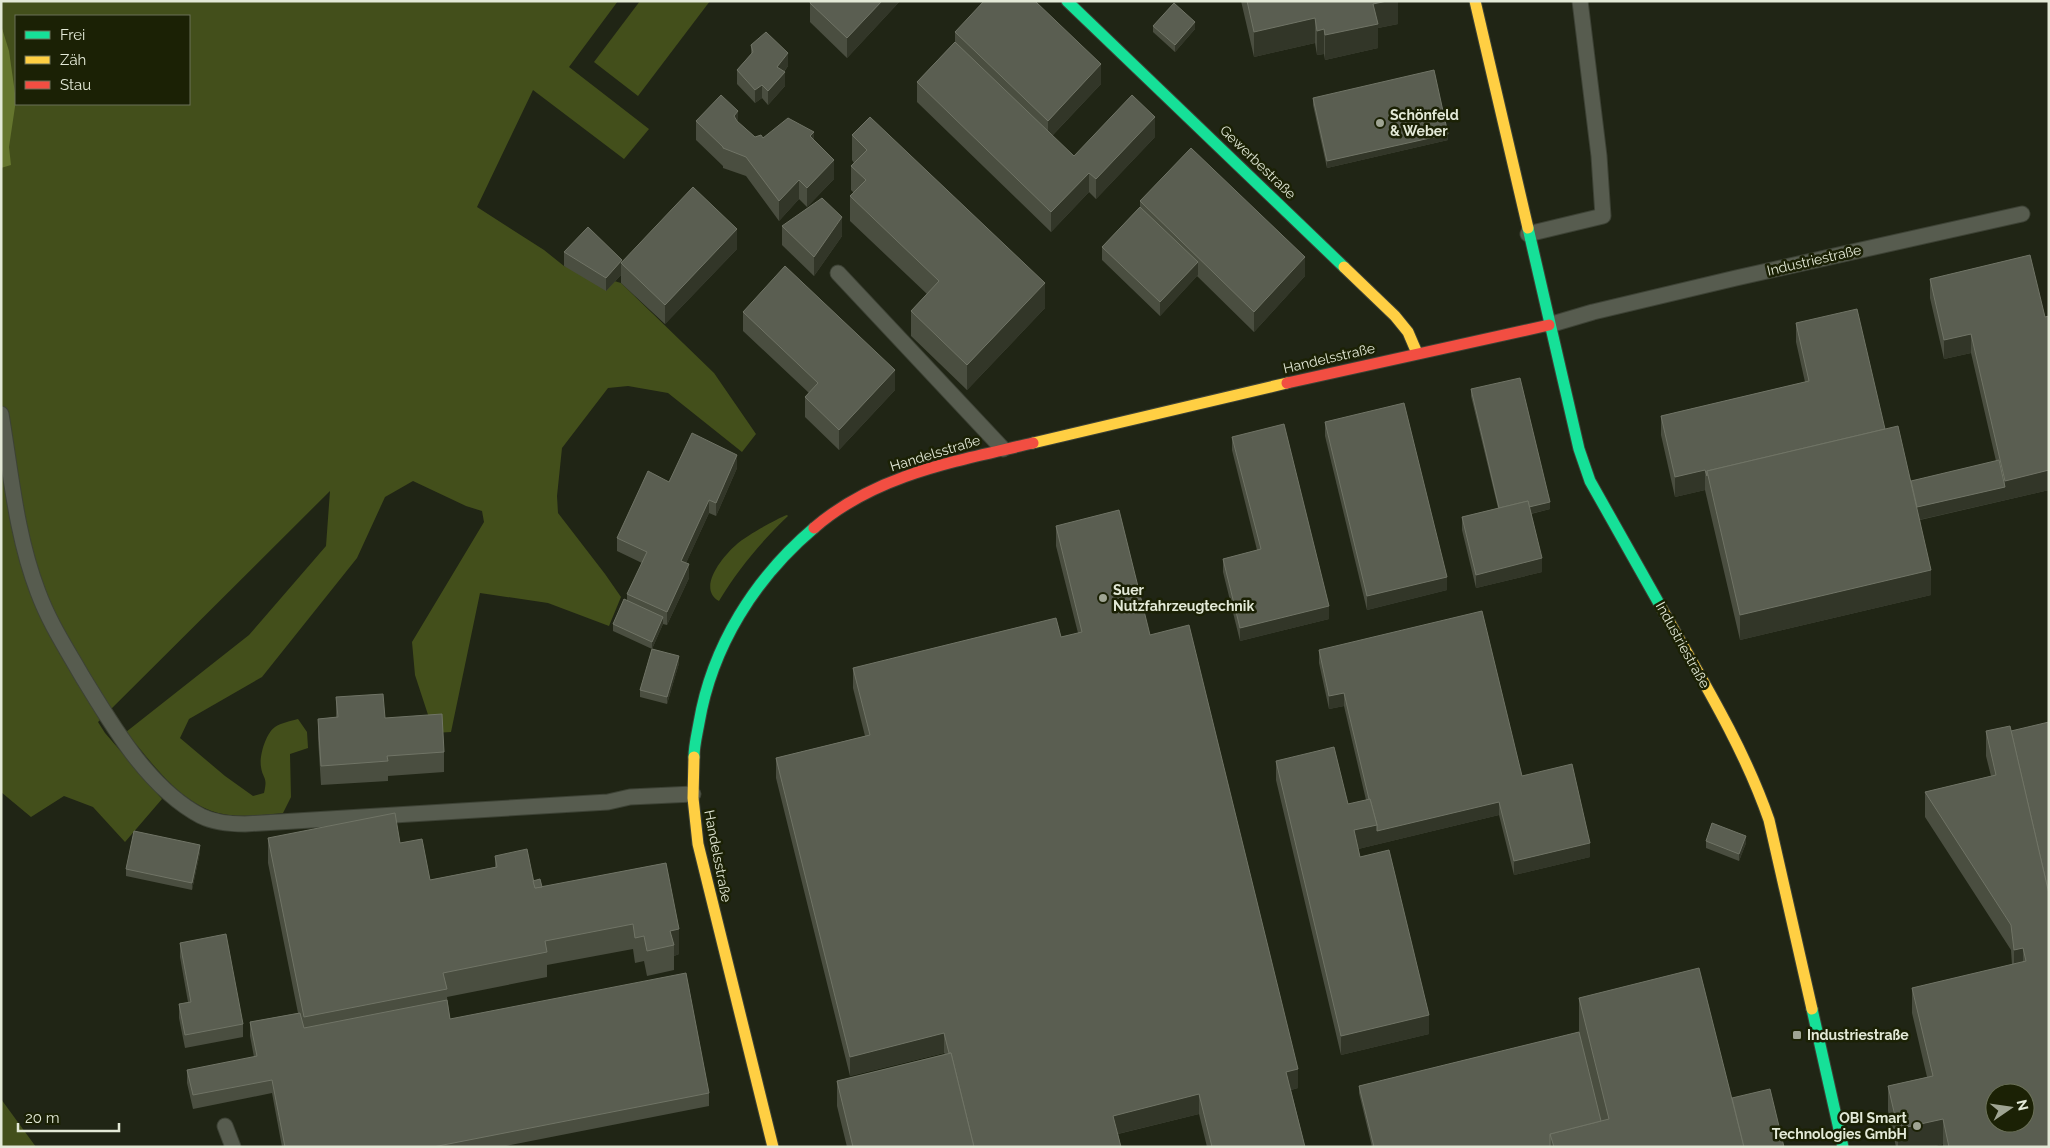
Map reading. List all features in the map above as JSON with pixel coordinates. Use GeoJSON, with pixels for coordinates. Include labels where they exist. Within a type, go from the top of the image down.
{"type":"FeatureCollection","features":[{"type":"Feature","properties":{"kind":"street","name":"Gewerbestraße"},"geometry":{"type":"LineString","coordinates":[[1067,1],[1395,316],[1408,332],[1417,353]]}},
{"type":"Feature","properties":{"kind":"street","name":"Industriestraße"},"geometry":{"type":"LineString","coordinates":[[1475,1],[1579,449],[1590,481],[1724,719],[1759,791],[1769,820],[1843,1147]]}},
{"type":"Feature","properties":{"kind":"street","name":"Handelsstraße"},"geometry":{"type":"LineString","coordinates":[[773,1147],[698,844],[693,794],[699,718],[711,675],[730,630],[744,605],[780,559],[824,519],[870,491],[896,479],[931,467],[1417,353],[1549,325]]}},
{"type":"Feature","properties":{"kind":"lane"},"geometry":{"type":"LineString","coordinates":[[1528,234],[1603,216],[1599,156],[1580,1]]}},
{"type":"Feature","properties":{"kind":"lane","name":"Industriestraße"},"geometry":{"type":"LineString","coordinates":[[1549,325],[1593,312],[1717,282],[2022,214]]}},
{"type":"Feature","properties":{"kind":"lane"},"geometry":{"type":"LineString","coordinates":[[838,273],[1003,449]]}},
{"type":"Feature","properties":{"kind":"lane"},"geometry":{"type":"LineString","coordinates":[[1,414],[20,531],[37,592],[55,631],[115,730],[159,783],[181,803],[202,817],[229,824],[245,824],[608,802],[630,797],[693,794]]}},
{"type":"Feature","properties":{"kind":"lane"},"geometry":{"type":"LineString","coordinates":[[225,1126],[233,1147]]}},
{"type":"Feature","properties":{"kind":"shaded area"},"geometry":{"type":"Polygon","coordinates":[[[1,1],[618,1],[569,67],[649,129],[624,159],[533,90],[477,207],[544,250],[564,266],[621,283],[714,373],[756,434],[742,452],[668,393],[628,386],[608,388],[562,448],[557,496],[558,513],[621,597],[609,626],[548,603],[480,593],[451,732],[434,733],[415,675],[412,642],[484,522],[482,511],[466,506],[413,481],[385,497],[357,558],[262,677],[189,719],[180,738],[225,776],[253,796],[264,793],[265,781],[261,767],[261,757],[264,745],[272,730],[286,722],[298,719],[307,732],[308,748],[290,754],[291,797],[283,813],[249,816],[229,815],[213,811],[184,795],[171,784],[126,732],[249,635],[326,546],[330,491],[98,722],[105,733],[162,799],[125,842],[93,807],[64,796],[31,817],[1,792],[1,1]]]}},
{"type":"Feature","properties":{"kind":"shaded area"},"geometry":{"type":"Polygon","coordinates":[[[640,1],[710,1],[638,96],[594,62],[640,1]]]}},
{"type":"Feature","properties":{"kind":"shaded area"},"geometry":{"type":"Polygon","coordinates":[[[1,25],[9,51],[15,105],[9,147],[11,165],[1,168],[1,25]]]}},
{"type":"Feature","properties":{"kind":"shaded area"},"geometry":{"type":"Polygon","coordinates":[[[787,515],[742,567],[719,601],[713,595],[710,588],[711,580],[725,556],[747,537],[787,515]]]}},
{"type":"Feature","properties":{"kind":"shaded area"},"geometry":{"type":"Polygon","coordinates":[[[1,1099],[36,1147],[1,1147],[1,1099]]]}},
{"type":"Feature","properties":{"kind":"building"},"geometry":{"type":"Polygon","coordinates":[[[811,1],[882,1],[847,38],[810,3],[811,1]]]}},
{"type":"Feature","properties":{"kind":"building"},"geometry":{"type":"Polygon","coordinates":[[[984,1],[1035,1],[1101,64],[1048,121],[955,32],[984,1]]]}},
{"type":"Feature","properties":{"kind":"building"},"geometry":{"type":"Polygon","coordinates":[[[1247,1],[1387,1],[1373,4],[1378,24],[1325,35],[1324,29],[1317,31],[1315,18],[1254,32],[1247,1]]]}},
{"type":"Feature","properties":{"kind":"building"},"geometry":{"type":"Polygon","coordinates":[[[1174,3],[1195,22],[1175,45],[1153,26],[1174,3]]]}},
{"type":"Feature","properties":{"kind":"building"},"geometry":{"type":"Polygon","coordinates":[[[766,32],[788,53],[777,67],[785,72],[768,91],[762,85],[755,90],[737,70],[753,52],[751,45],[766,32]]]}},
{"type":"Feature","properties":{"kind":"building"},"geometry":{"type":"Polygon","coordinates":[[[955,42],[1074,156],[1132,95],[1155,117],[1096,179],[1089,173],[1051,212],[917,82],[955,42]]]}},
{"type":"Feature","properties":{"kind":"building","name":"Schönfeld & Weber"},"geometry":{"type":"Polygon","coordinates":[[[1434,70],[1448,134],[1327,161],[1313,98],[1434,70]]]}},
{"type":"Feature","properties":{"kind":"building"},"geometry":{"type":"Polygon","coordinates":[[[721,95],[738,111],[734,116],[737,121],[755,137],[761,135],[763,138],[788,118],[814,132],[810,136],[834,160],[807,188],[799,180],[779,201],[746,157],[723,148],[696,121],[721,95]]]}},
{"type":"Feature","properties":{"kind":"building"},"geometry":{"type":"Polygon","coordinates":[[[870,117],[1045,283],[967,365],[911,311],[939,281],[850,196],[866,180],[851,166],[867,150],[852,135],[870,117]]]}},
{"type":"Feature","properties":{"kind":"building"},"geometry":{"type":"Polygon","coordinates":[[[1191,148],[1305,257],[1254,312],[1140,201],[1191,148]]]}},
{"type":"Feature","properties":{"kind":"building"},"geometry":{"type":"Polygon","coordinates":[[[693,187],[737,229],[665,305],[621,263],[693,187]]]}},
{"type":"Feature","properties":{"kind":"building"},"geometry":{"type":"Polygon","coordinates":[[[822,198],[842,217],[814,257],[782,226],[822,198]]]}},
{"type":"Feature","properties":{"kind":"building"},"geometry":{"type":"Polygon","coordinates":[[[1140,207],[1198,262],[1160,302],[1102,247],[1140,207]]]}},
{"type":"Feature","properties":{"kind":"building"},"geometry":{"type":"Polygon","coordinates":[[[588,227],[622,260],[606,278],[564,252],[588,227]]]}},
{"type":"Feature","properties":{"kind":"building"},"geometry":{"type":"Polygon","coordinates":[[[2030,255],[2045,317],[2049,316],[2049,470],[2005,481],[1971,334],[1944,340],[1930,279],[2030,255]]]}},
{"type":"Feature","properties":{"kind":"building"},"geometry":{"type":"Polygon","coordinates":[[[785,266],[895,370],[839,430],[805,397],[818,383],[743,312],[785,266]]]}},
{"type":"Feature","properties":{"kind":"building"},"geometry":{"type":"Polygon","coordinates":[[[1857,309],[1885,429],[1707,471],[1707,476],[1705,470],[1675,477],[1661,416],[1809,381],[1796,323],[1857,309]]]}},
{"type":"Feature","properties":{"kind":"building"},"geometry":{"type":"Polygon","coordinates":[[[1520,378],[1550,502],[1529,507],[1528,501],[1499,508],[1471,389],[1520,378]]]}},
{"type":"Feature","properties":{"kind":"building"},"geometry":{"type":"Polygon","coordinates":[[[1404,403],[1447,577],[1367,596],[1325,422],[1404,403]]]}},
{"type":"Feature","properties":{"kind":"building"},"geometry":{"type":"Polygon","coordinates":[[[1284,424],[1329,606],[1240,628],[1223,559],[1261,549],[1232,437],[1284,424]]]}},
{"type":"Feature","properties":{"kind":"building"},"geometry":{"type":"Polygon","coordinates":[[[1898,426],[1931,570],[1740,615],[1707,471],[1898,426]]]}},
{"type":"Feature","properties":{"kind":"building"},"geometry":{"type":"Polygon","coordinates":[[[692,433],[737,455],[716,503],[709,500],[681,561],[689,564],[667,612],[627,594],[647,552],[617,538],[648,471],[669,482],[692,433]]]}},
{"type":"Feature","properties":{"kind":"building"},"geometry":{"type":"Polygon","coordinates":[[[1999,460],[2005,487],[1917,507],[1911,481],[1999,460]]]}},
{"type":"Feature","properties":{"kind":"building"},"geometry":{"type":"Polygon","coordinates":[[[1528,501],[1542,558],[1476,575],[1462,517],[1528,501]]]}},
{"type":"Feature","properties":{"kind":"building"},"geometry":{"type":"Polygon","coordinates":[[[1119,510],[1150,635],[1189,625],[1298,1069],[1286,1072],[1305,1147],[1212,1147],[1199,1094],[1113,1116],[1121,1147],[974,1147],[951,1053],[949,1053],[944,1033],[850,1057],[776,758],[870,735],[853,668],[1056,618],[1061,637],[1082,632],[1056,526],[1119,510]]]}},
{"type":"Feature","properties":{"kind":"building"},"geometry":{"type":"Polygon","coordinates":[[[624,599],[663,617],[652,642],[613,624],[624,599]]]}},
{"type":"Feature","properties":{"kind":"building"},"geometry":{"type":"Polygon","coordinates":[[[1482,611],[1522,776],[1572,764],[1590,843],[1514,861],[1499,802],[1377,831],[1344,693],[1329,696],[1319,650],[1482,611]]]}},
{"type":"Feature","properties":{"kind":"building"},"geometry":{"type":"Polygon","coordinates":[[[652,649],[679,656],[667,697],[640,690],[652,649]]]}},
{"type":"Feature","properties":{"kind":"building"},"geometry":{"type":"Polygon","coordinates":[[[383,694],[385,718],[442,714],[444,752],[387,756],[388,761],[321,766],[318,719],[338,717],[336,697],[383,694]]]}},
{"type":"Feature","properties":{"kind":"building"},"geometry":{"type":"Polygon","coordinates":[[[2049,722],[2049,894],[2011,731],[2049,722]]]}},
{"type":"Feature","properties":{"kind":"building"},"geometry":{"type":"Polygon","coordinates":[[[2010,726],[2049,894],[2049,1147],[1949,1147],[1943,1119],[1898,1129],[1888,1086],[1933,1076],[1912,988],[2026,961],[2023,948],[2014,950],[2011,925],[1925,792],[1996,775],[1986,731],[2010,726]]]}},
{"type":"Feature","properties":{"kind":"building"},"geometry":{"type":"Polygon","coordinates":[[[1334,747],[1348,804],[1370,799],[1377,825],[1354,830],[1360,857],[1389,850],[1429,1015],[1341,1036],[1276,761],[1334,747]]]}},
{"type":"Feature","properties":{"kind":"building"},"geometry":{"type":"Polygon","coordinates":[[[395,813],[400,843],[422,839],[430,880],[497,867],[495,856],[527,849],[535,888],[666,863],[679,929],[670,931],[674,945],[647,951],[644,936],[635,938],[633,924],[545,941],[547,952],[443,973],[447,989],[304,1017],[268,838],[395,813]]]}},
{"type":"Feature","properties":{"kind":"building"},"geometry":{"type":"Polygon","coordinates":[[[1712,823],[1746,836],[1739,854],[1706,841],[1712,823]]]}},
{"type":"Feature","properties":{"kind":"building"},"geometry":{"type":"Polygon","coordinates":[[[134,831],[200,845],[192,883],[126,869],[134,831]]]}},
{"type":"Feature","properties":{"kind":"building"},"geometry":{"type":"Polygon","coordinates":[[[540,879],[542,887],[535,888],[533,881],[540,879]]]}},
{"type":"Feature","properties":{"kind":"building"},"geometry":{"type":"Polygon","coordinates":[[[226,934],[243,1024],[185,1035],[179,1004],[191,1002],[180,943],[226,934]]]}},
{"type":"Feature","properties":{"kind":"building"},"geometry":{"type":"Polygon","coordinates":[[[1699,968],[1744,1147],[1554,1147],[1550,1134],[1609,1119],[1579,998],[1699,968]]]}},
{"type":"Feature","properties":{"kind":"building"},"geometry":{"type":"Polygon","coordinates":[[[686,973],[709,1093],[433,1147],[285,1147],[272,1080],[193,1095],[187,1070],[257,1056],[250,1022],[300,1013],[304,1028],[447,1000],[450,1019],[686,973]]]}},
{"type":"Feature","properties":{"kind":"building"},"geometry":{"type":"Polygon","coordinates":[[[1579,1032],[1601,1121],[1550,1134],[1550,1147],[1374,1147],[1359,1086],[1579,1032]]]}},
{"type":"Feature","properties":{"kind":"building"},"geometry":{"type":"Polygon","coordinates":[[[951,1053],[974,1147],[853,1147],[837,1081],[951,1053]]]}},
{"type":"Feature","properties":{"kind":"building"},"geometry":{"type":"Polygon","coordinates":[[[1770,1089],[1784,1147],[1744,1147],[1732,1098],[1770,1089]]]}},
{"type":"Feature","properties":{"kind":"traffic: fast"},"geometry":{"type":"LineString","coordinates":[[1067,1],[1344,267]]}},
{"type":"Feature","properties":{"kind":"traffic: fast"},"geometry":{"type":"LineString","coordinates":[[1528,228],[1579,449],[1590,481],[1661,607]]}},
{"type":"Feature","properties":{"kind":"traffic: fast"},"geometry":{"type":"LineString","coordinates":[[694,757],[705,695],[714,667],[739,615],[773,569],[814,528]]}},
{"type":"Feature","properties":{"kind":"traffic: fast"},"geometry":{"type":"LineString","coordinates":[[1812,1009],[1843,1147]]}},
{"type":"Feature","properties":{"kind":"traffic: slow"},"geometry":{"type":"LineString","coordinates":[[1475,1],[1528,228]]}},
{"type":"Feature","properties":{"kind":"traffic: slow"},"geometry":{"type":"LineString","coordinates":[[1344,267],[1395,316],[1408,332],[1417,353]]}},
{"type":"Feature","properties":{"kind":"traffic: slow"},"geometry":{"type":"LineString","coordinates":[[1033,443],[1287,383]]}},
{"type":"Feature","properties":{"kind":"traffic: slow"},"geometry":{"type":"LineString","coordinates":[[1661,607],[1734,738],[1769,820],[1812,1009]]}},
{"type":"Feature","properties":{"kind":"traffic: slow"},"geometry":{"type":"LineString","coordinates":[[694,757],[693,798],[698,844],[773,1147]]}},
{"type":"Feature","properties":{"kind":"traffic: jam"},"geometry":{"type":"LineString","coordinates":[[1287,383],[1549,325]]}},
{"type":"Feature","properties":{"kind":"traffic: jam"},"geometry":{"type":"LineString","coordinates":[[814,528],[864,494],[890,482],[975,456],[1033,443]]}},
{"type":"Feature","properties":{"kind":"place","name":"Schönfeld & Weber"},"geometry":{"type":"Point","coordinates":[1380,123]}},
{"type":"Feature","properties":{"kind":"place","name":"Suer Nutzfahrzeugtechnik"},"geometry":{"type":"Point","coordinates":[1103,598]}},
{"type":"Feature","properties":{"kind":"place","name":"Industriestraße"},"geometry":{"type":"Point","coordinates":[1797,1035]}},
{"type":"Feature","properties":{"kind":"place","name":"OBI Smart Technologies GmbH"},"geometry":{"type":"Point","coordinates":[1917,1126]}}]}
